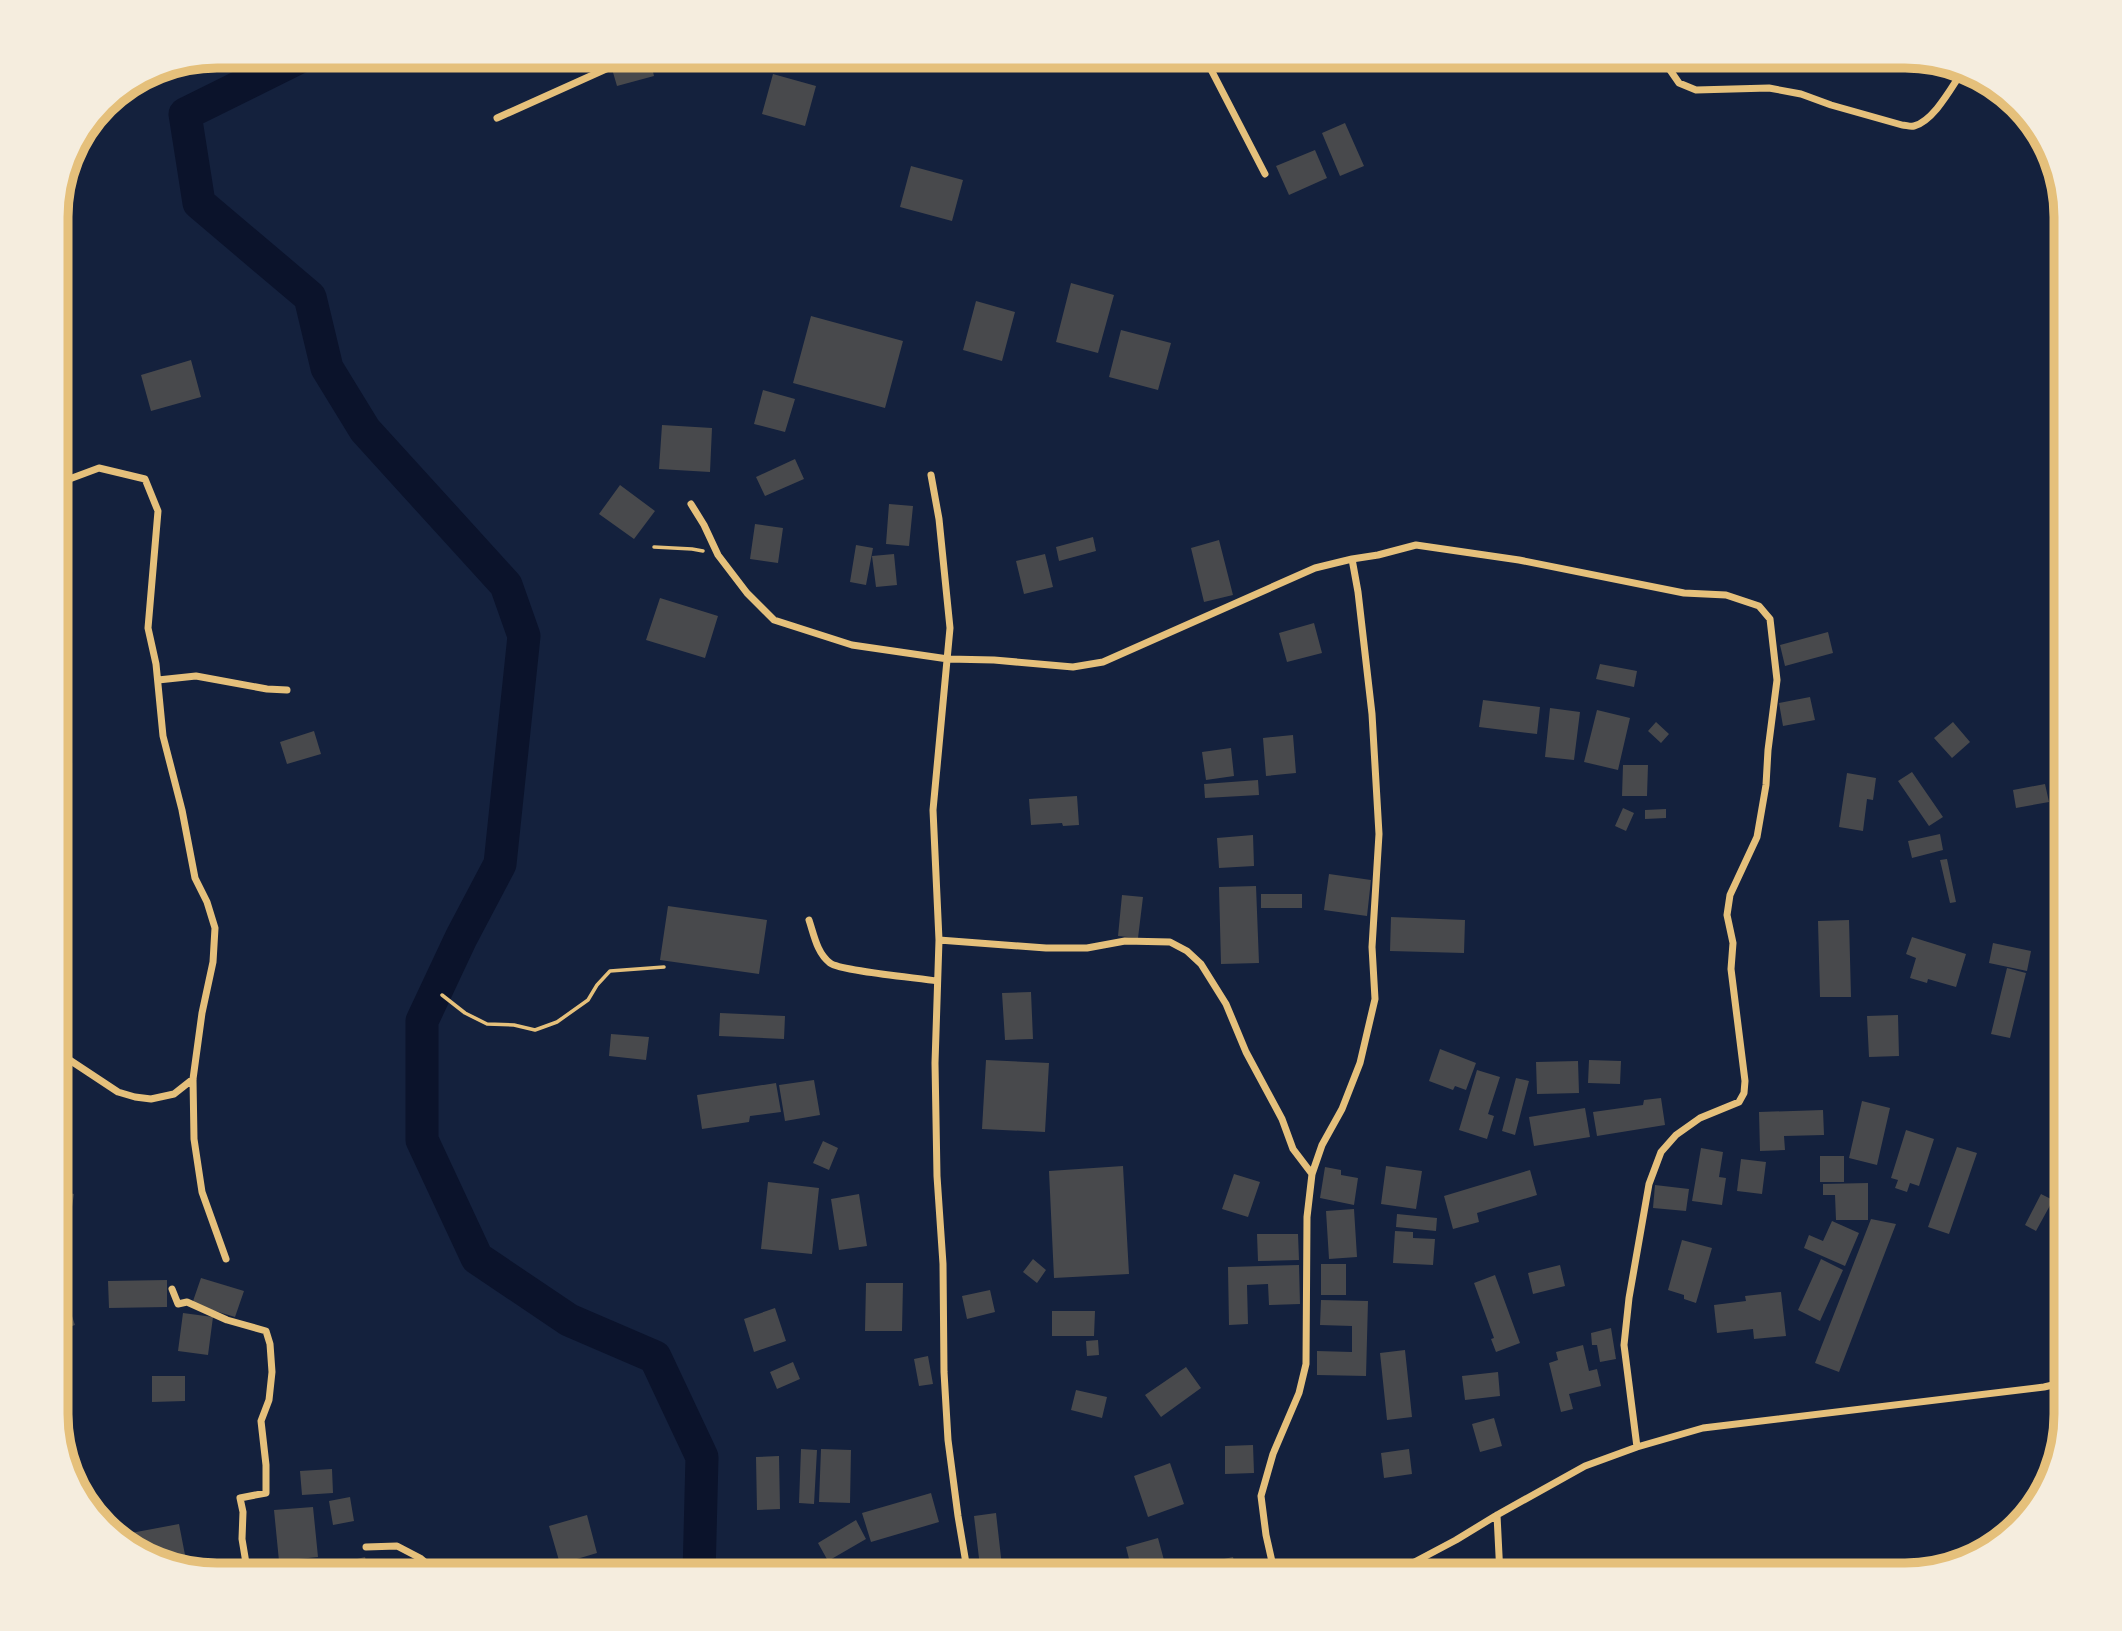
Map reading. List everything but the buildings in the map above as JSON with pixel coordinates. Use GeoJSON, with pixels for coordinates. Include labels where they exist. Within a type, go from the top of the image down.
{"type":"FeatureCollection","features":[{"type":"Feature","properties":{"kind":"street"},"geometry":{"type":"LineString","coordinates":[[497,118],[608,68]]}},
{"type":"Feature","properties":{"kind":"street"},"geometry":{"type":"LineString","coordinates":[[1210,68],[1265,174]]}},
{"type":"Feature","properties":{"kind":"street"},"geometry":{"type":"LineString","coordinates":[[1669,68],[1679,83],[1696,90],[1769,88],[1801,94],[1831,105],[1914,126],[1928,118],[1958,79]]}},
{"type":"Feature","properties":{"kind":"street"},"geometry":{"type":"LineString","coordinates":[[69,479],[99,468],[145,479],[158,511],[148,628],[158,680],[163,736],[182,810],[195,878],[207,902],[215,928],[213,962],[202,1013],[193,1079],[194,1139],[202,1192],[226,1259]]}},
{"type":"Feature","properties":{"kind":"street"},"geometry":{"type":"LineString","coordinates":[[931,475],[939,519],[950,628],[933,810],[939,940],[935,1076],[937,1176],[950,1453],[966,1563]]}},
{"type":"Feature","properties":{"kind":"street"},"geometry":{"type":"LineString","coordinates":[[691,504],[718,555],[747,593],[774,620],[852,645],[948,659],[1005,660],[1073,667],[1103,662],[1315,568],[1416,545],[1529,562],[1684,593],[1726,595],[1759,606],[1770,619],[1777,680],[1766,785],[1757,837],[1730,895],[1727,915],[1732,943],[1731,969],[1745,1081],[1744,1093],[1739,1102],[1700,1118],[1676,1135],[1661,1152],[1648,1184],[1624,1345],[1637,1447]]}},
{"type":"Feature","properties":{"kind":"street"},"geometry":{"type":"LineString","coordinates":[[1272,1563],[1261,1496],[1273,1454],[1299,1393],[1306,1364],[1307,1217],[1312,1174],[1322,1144],[1342,1109],[1360,1063],[1375,999],[1373,947],[1379,834],[1372,714],[1359,592],[1352,559]]}},
{"type":"Feature","properties":{"kind":"street"},"geometry":{"type":"LineString","coordinates":[[158,680],[196,676],[287,690]]}},
{"type":"Feature","properties":{"kind":"street"},"geometry":{"type":"LineString","coordinates":[[809,920],[818,948],[831,964],[937,981]]}},
{"type":"Feature","properties":{"kind":"street"},"geometry":{"type":"LineString","coordinates":[[939,940],[1046,948],[1087,947],[1125,941],[1170,942],[1186,951],[1201,964],[1220,993],[1246,1052],[1282,1119],[1293,1149],[1312,1174]]}},
{"type":"Feature","properties":{"kind":"street"},"geometry":{"type":"LineString","coordinates":[[69,1060],[118,1092],[135,1097],[151,1099],[174,1094],[193,1079]]}},
{"type":"Feature","properties":{"kind":"street"},"geometry":{"type":"LineString","coordinates":[[172,1289],[178,1304],[187,1302],[228,1320],[266,1331],[270,1344],[272,1372],[269,1400],[261,1421],[266,1493],[240,1498],[246,1563]]}},
{"type":"Feature","properties":{"kind":"street"},"geometry":{"type":"LineString","coordinates":[[1413,1563],[1585,1466],[1637,1447],[1703,1428],[2054,1385]]}},
{"type":"Feature","properties":{"kind":"street"},"geometry":{"type":"LineString","coordinates":[[1497,1515],[1499,1563]]}},
{"type":"Feature","properties":{"kind":"street"},"geometry":{"type":"LineString","coordinates":[[366,1547],[397,1546],[426,1563]]}},
{"type":"Feature","properties":{"kind":"path"},"geometry":{"type":"LineString","coordinates":[[654,547],[692,549]]}},
{"type":"Feature","properties":{"kind":"path"},"geometry":{"type":"LineString","coordinates":[[442,995],[465,1013],[487,1024],[514,1025],[535,1030],[557,1022],[588,1000],[610,971],[664,967]]}},
{"type":"Feature","properties":{"kind":"waterway"},"geometry":{"type":"LineString","coordinates":[[278,68],[185,114],[199,203],[310,297],[327,368],[365,430],[506,585],[524,636],[500,864],[422,1021],[422,1140],[477,1258],[569,1320],[655,1357],[702,1457],[699,1563]]}}]}
